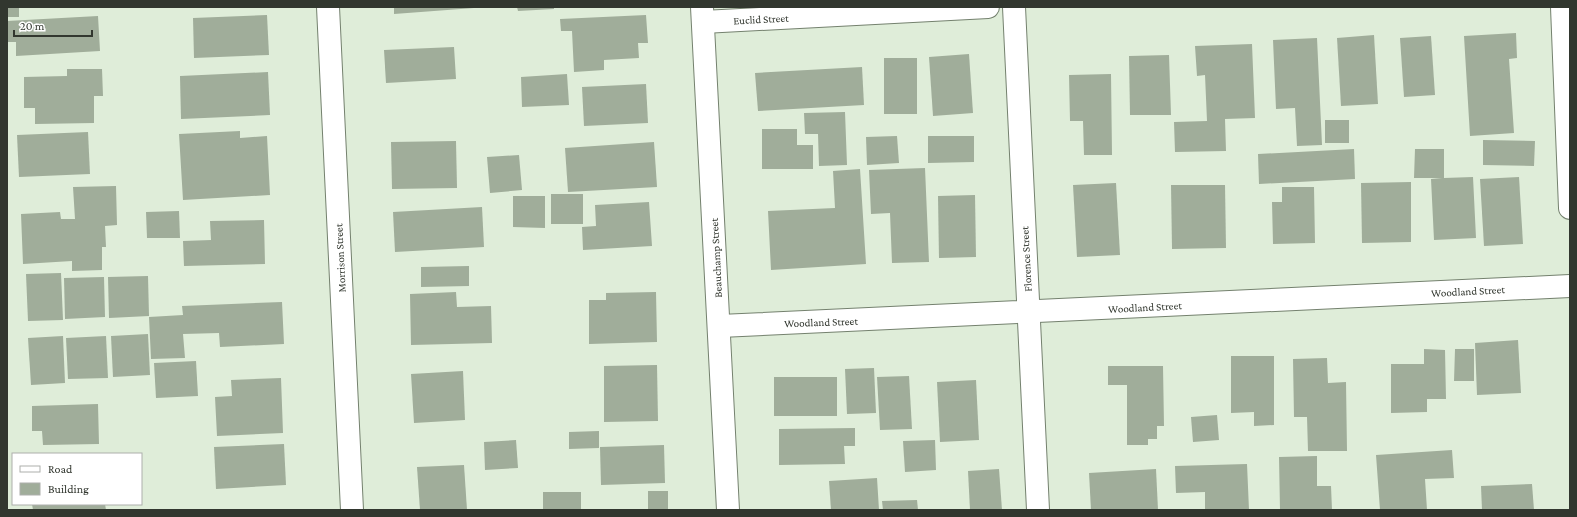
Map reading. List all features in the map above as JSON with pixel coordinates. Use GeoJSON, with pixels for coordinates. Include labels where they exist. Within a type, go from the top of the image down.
{"type":"FeatureCollection","features":[{"type":"Feature","properties":{"kind":"street","name":"Morrison Street"},"geometry":{"type":"LineString","coordinates":[[328,7],[352,510]]}},
{"type":"Feature","properties":{"kind":"street","name":"Euclid Street"},"geometry":{"type":"LineString","coordinates":[[702,15],[988,7]]}},
{"type":"Feature","properties":{"kind":"street","name":"Florence Street"},"geometry":{"type":"LineString","coordinates":[[1014,7],[1038,510]]}},
{"type":"Feature","properties":{"kind":"street"},"geometry":{"type":"LineString","coordinates":[[1562,7],[1570,208]]}},
{"type":"Feature","properties":{"kind":"street","name":"Beauchamp Street"},"geometry":{"type":"LineString","coordinates":[[702,15],[720,326],[728,510]]}},
{"type":"Feature","properties":{"kind":"street","name":"Woodland Street"},"geometry":{"type":"LineString","coordinates":[[720,326],[1028,313],[1570,286]]}},
{"type":"Feature","properties":{"kind":"building"},"geometry":{"type":"Polygon","coordinates":[[[7,7],[19,7],[19,17],[7,17],[7,7]]]}},
{"type":"Feature","properties":{"kind":"building"},"geometry":{"type":"Polygon","coordinates":[[[394,7],[474,7],[474,8],[394,14],[394,7]]]}},
{"type":"Feature","properties":{"kind":"building"},"geometry":{"type":"Polygon","coordinates":[[[517,7],[554,7],[554,9],[518,11],[517,7]]]}},
{"type":"Feature","properties":{"kind":"building"},"geometry":{"type":"Polygon","coordinates":[[[267,15],[269,55],[194,58],[193,18],[267,15]]]}},
{"type":"Feature","properties":{"kind":"building"},"geometry":{"type":"Polygon","coordinates":[[[646,15],[648,43],[638,43],[639,58],[604,60],[604,70],[574,72],[572,31],[561,31],[560,19],[646,15]]]}},
{"type":"Feature","properties":{"kind":"building"},"geometry":{"type":"Polygon","coordinates":[[[98,16],[100,51],[16,56],[16,42],[7,42],[7,21],[98,16]]]}},
{"type":"Feature","properties":{"kind":"building"},"geometry":{"type":"Polygon","coordinates":[[[1516,33],[1517,58],[1509,59],[1514,133],[1470,136],[1464,36],[1516,33]]]}},
{"type":"Feature","properties":{"kind":"building"},"geometry":{"type":"Polygon","coordinates":[[[1374,35],[1378,104],[1341,106],[1337,38],[1374,35]]]}},
{"type":"Feature","properties":{"kind":"building"},"geometry":{"type":"Polygon","coordinates":[[[1431,36],[1435,95],[1404,97],[1400,38],[1431,36]]]}},
{"type":"Feature","properties":{"kind":"building"},"geometry":{"type":"Polygon","coordinates":[[[1317,38],[1322,145],[1297,146],[1295,108],[1276,109],[1273,40],[1317,38]]]}},
{"type":"Feature","properties":{"kind":"building"},"geometry":{"type":"Polygon","coordinates":[[[1252,44],[1255,118],[1225,119],[1226,151],[1175,152],[1174,122],[1207,121],[1205,75],[1197,76],[1195,46],[1252,44]]]}},
{"type":"Feature","properties":{"kind":"building"},"geometry":{"type":"Polygon","coordinates":[[[454,47],[456,79],[386,83],[384,50],[454,47]]]}},
{"type":"Feature","properties":{"kind":"building"},"geometry":{"type":"Polygon","coordinates":[[[969,54],[973,113],[933,116],[929,57],[969,54]]]}},
{"type":"Feature","properties":{"kind":"building"},"geometry":{"type":"Polygon","coordinates":[[[1169,55],[1171,115],[1130,115],[1129,56],[1169,55]]]}},
{"type":"Feature","properties":{"kind":"building"},"geometry":{"type":"Polygon","coordinates":[[[884,58],[917,58],[917,114],[884,114],[884,58]]]}},
{"type":"Feature","properties":{"kind":"building"},"geometry":{"type":"Polygon","coordinates":[[[862,67],[864,105],[758,111],[755,73],[862,67]]]}},
{"type":"Feature","properties":{"kind":"building"},"geometry":{"type":"Polygon","coordinates":[[[67,69],[102,69],[103,96],[94,96],[94,123],[35,124],[35,108],[24,108],[24,77],[67,76],[67,69]]]}},
{"type":"Feature","properties":{"kind":"building"},"geometry":{"type":"Polygon","coordinates":[[[268,72],[270,115],[181,119],[180,76],[268,72]]]}},
{"type":"Feature","properties":{"kind":"building"},"geometry":{"type":"Polygon","coordinates":[[[567,74],[569,105],[522,107],[521,77],[567,74]]]}},
{"type":"Feature","properties":{"kind":"building"},"geometry":{"type":"Polygon","coordinates":[[[1111,74],[1112,155],[1084,155],[1083,121],[1070,121],[1069,75],[1111,74]]]}},
{"type":"Feature","properties":{"kind":"building"},"geometry":{"type":"Polygon","coordinates":[[[646,84],[648,123],[584,126],[582,87],[646,84]]]}},
{"type":"Feature","properties":{"kind":"building"},"geometry":{"type":"Polygon","coordinates":[[[845,112],[847,165],[819,166],[818,134],[805,134],[804,113],[845,112]]]}},
{"type":"Feature","properties":{"kind":"building"},"geometry":{"type":"Polygon","coordinates":[[[1325,120],[1349,120],[1349,143],[1325,143],[1325,120]]]}},
{"type":"Feature","properties":{"kind":"building"},"geometry":{"type":"Polygon","coordinates":[[[762,129],[797,129],[797,145],[813,145],[813,169],[762,169],[762,129]]]}},
{"type":"Feature","properties":{"kind":"building"},"geometry":{"type":"Polygon","coordinates":[[[240,131],[240,138],[267,136],[270,195],[183,200],[179,134],[240,131]]]}},
{"type":"Feature","properties":{"kind":"building"},"geometry":{"type":"Polygon","coordinates":[[[88,132],[90,174],[19,177],[17,135],[88,132]]]}},
{"type":"Feature","properties":{"kind":"building"},"geometry":{"type":"Polygon","coordinates":[[[897,136],[899,163],[867,165],[866,137],[897,136]]]}},
{"type":"Feature","properties":{"kind":"building"},"geometry":{"type":"Polygon","coordinates":[[[928,136],[974,136],[974,162],[928,163],[928,136]]]}},
{"type":"Feature","properties":{"kind":"building"},"geometry":{"type":"Polygon","coordinates":[[[1483,140],[1535,141],[1534,166],[1483,165],[1483,140]]]}},
{"type":"Feature","properties":{"kind":"building"},"geometry":{"type":"Polygon","coordinates":[[[456,141],[457,188],[392,189],[391,142],[456,141]]]}},
{"type":"Feature","properties":{"kind":"building"},"geometry":{"type":"Polygon","coordinates":[[[654,142],[657,187],[568,192],[565,148],[654,142]]]}},
{"type":"Feature","properties":{"kind":"building"},"geometry":{"type":"Polygon","coordinates":[[[1354,149],[1355,179],[1259,184],[1258,154],[1354,149]]]}},
{"type":"Feature","properties":{"kind":"building"},"geometry":{"type":"Polygon","coordinates":[[[1415,149],[1444,149],[1444,178],[1473,177],[1476,238],[1434,240],[1431,179],[1442,178],[1414,178],[1415,149]]]}},
{"type":"Feature","properties":{"kind":"building"},"geometry":{"type":"Polygon","coordinates":[[[519,155],[522,190],[490,193],[487,157],[519,155]]]}},
{"type":"Feature","properties":{"kind":"building"},"geometry":{"type":"Polygon","coordinates":[[[925,168],[929,262],[892,263],[890,213],[871,214],[869,170],[925,168]]]}},
{"type":"Feature","properties":{"kind":"building"},"geometry":{"type":"Polygon","coordinates":[[[860,169],[866,264],[771,270],[768,211],[835,208],[833,171],[860,169]]]}},
{"type":"Feature","properties":{"kind":"building"},"geometry":{"type":"Polygon","coordinates":[[[1519,177],[1523,244],[1484,246],[1480,179],[1519,177]]]}},
{"type":"Feature","properties":{"kind":"building"},"geometry":{"type":"Polygon","coordinates":[[[1411,182],[1411,242],[1362,243],[1361,183],[1411,182]]]}},
{"type":"Feature","properties":{"kind":"building"},"geometry":{"type":"Polygon","coordinates":[[[1116,183],[1120,255],[1077,257],[1073,185],[1116,183]]]}},
{"type":"Feature","properties":{"kind":"building"},"geometry":{"type":"Polygon","coordinates":[[[1171,185],[1225,185],[1226,248],[1172,249],[1171,185]]]}},
{"type":"Feature","properties":{"kind":"building"},"geometry":{"type":"Polygon","coordinates":[[[116,186],[117,225],[105,226],[106,247],[102,247],[102,270],[72,271],[72,261],[23,264],[21,214],[60,212],[61,219],[75,219],[73,187],[116,186]]]}},
{"type":"Feature","properties":{"kind":"building"},"geometry":{"type":"Polygon","coordinates":[[[1282,187],[1314,187],[1315,243],[1273,244],[1272,202],[1282,202],[1282,187]]]}},
{"type":"Feature","properties":{"kind":"building"},"geometry":{"type":"Polygon","coordinates":[[[551,194],[583,194],[583,224],[551,224],[551,194]]]}},
{"type":"Feature","properties":{"kind":"building"},"geometry":{"type":"Polygon","coordinates":[[[975,195],[976,257],[939,258],[938,196],[975,195]]]}},
{"type":"Feature","properties":{"kind":"building"},"geometry":{"type":"Polygon","coordinates":[[[513,196],[545,196],[545,228],[513,227],[513,196]]]}},
{"type":"Feature","properties":{"kind":"building"},"geometry":{"type":"Polygon","coordinates":[[[649,202],[652,246],[583,250],[582,227],[596,226],[595,205],[649,202]]]}},
{"type":"Feature","properties":{"kind":"building"},"geometry":{"type":"Polygon","coordinates":[[[482,207],[484,247],[395,252],[393,212],[482,207]]]}},
{"type":"Feature","properties":{"kind":"building"},"geometry":{"type":"Polygon","coordinates":[[[179,211],[180,238],[147,238],[146,212],[179,211]]]}},
{"type":"Feature","properties":{"kind":"building"},"geometry":{"type":"Polygon","coordinates":[[[264,220],[265,264],[184,266],[183,241],[211,240],[210,221],[264,220]]]}},
{"type":"Feature","properties":{"kind":"building"},"geometry":{"type":"Polygon","coordinates":[[[469,266],[469,286],[421,287],[421,267],[469,266]]]}},
{"type":"Feature","properties":{"kind":"building"},"geometry":{"type":"Polygon","coordinates":[[[61,273],[63,320],[28,321],[26,274],[61,273]]]}},
{"type":"Feature","properties":{"kind":"building"},"geometry":{"type":"Polygon","coordinates":[[[148,276],[149,316],[109,318],[108,277],[148,276]]]}},
{"type":"Feature","properties":{"kind":"building"},"geometry":{"type":"Polygon","coordinates":[[[104,277],[105,317],[65,319],[64,278],[104,277]]]}},
{"type":"Feature","properties":{"kind":"building"},"geometry":{"type":"Polygon","coordinates":[[[456,292],[457,307],[491,306],[492,343],[411,345],[410,294],[456,292]]]}},
{"type":"Feature","properties":{"kind":"building"},"geometry":{"type":"Polygon","coordinates":[[[656,292],[657,342],[589,344],[589,300],[606,300],[606,293],[656,292]]]}},
{"type":"Feature","properties":{"kind":"building"},"geometry":{"type":"Polygon","coordinates":[[[282,302],[284,344],[220,347],[219,333],[183,334],[185,358],[151,359],[149,317],[183,315],[182,306],[282,302]]]}},
{"type":"Feature","properties":{"kind":"building"},"geometry":{"type":"Polygon","coordinates":[[[148,334],[150,375],[113,377],[111,336],[148,334]]]}},
{"type":"Feature","properties":{"kind":"building"},"geometry":{"type":"Polygon","coordinates":[[[63,336],[65,383],[31,385],[28,338],[63,336]]]}},
{"type":"Feature","properties":{"kind":"building"},"geometry":{"type":"Polygon","coordinates":[[[106,336],[108,378],[68,379],[66,338],[106,336]]]}},
{"type":"Feature","properties":{"kind":"building"},"geometry":{"type":"Polygon","coordinates":[[[1518,340],[1521,393],[1477,395],[1475,343],[1518,340]]]}},
{"type":"Feature","properties":{"kind":"building"},"geometry":{"type":"Polygon","coordinates":[[[1424,349],[1445,350],[1446,399],[1427,399],[1427,412],[1391,413],[1391,364],[1424,364],[1424,349]]]}},
{"type":"Feature","properties":{"kind":"building"},"geometry":{"type":"Polygon","coordinates":[[[1455,349],[1474,349],[1474,381],[1454,381],[1455,349]]]}},
{"type":"Feature","properties":{"kind":"building"},"geometry":{"type":"Polygon","coordinates":[[[1231,356],[1274,356],[1274,425],[1254,426],[1254,412],[1231,413],[1231,356]]]}},
{"type":"Feature","properties":{"kind":"building"},"geometry":{"type":"Polygon","coordinates":[[[1327,358],[1328,383],[1346,382],[1347,451],[1308,451],[1307,417],[1294,417],[1293,359],[1327,358]]]}},
{"type":"Feature","properties":{"kind":"building"},"geometry":{"type":"Polygon","coordinates":[[[196,361],[198,396],[156,398],[154,363],[196,361]]]}},
{"type":"Feature","properties":{"kind":"building"},"geometry":{"type":"Polygon","coordinates":[[[657,365],[658,421],[604,422],[604,366],[657,365]]]}},
{"type":"Feature","properties":{"kind":"building"},"geometry":{"type":"Polygon","coordinates":[[[1108,366],[1163,366],[1164,426],[1157,426],[1157,439],[1148,439],[1148,445],[1127,445],[1127,385],[1108,385],[1108,366]]]}},
{"type":"Feature","properties":{"kind":"building"},"geometry":{"type":"Polygon","coordinates":[[[874,368],[876,413],[847,414],[845,369],[874,368]]]}},
{"type":"Feature","properties":{"kind":"building"},"geometry":{"type":"Polygon","coordinates":[[[463,371],[465,420],[414,423],[411,374],[463,371]]]}},
{"type":"Feature","properties":{"kind":"building"},"geometry":{"type":"Polygon","coordinates":[[[909,376],[912,429],[880,430],[877,377],[909,376]]]}},
{"type":"Feature","properties":{"kind":"building"},"geometry":{"type":"Polygon","coordinates":[[[774,377],[837,377],[837,416],[774,416],[774,377]]]}},
{"type":"Feature","properties":{"kind":"building"},"geometry":{"type":"Polygon","coordinates":[[[281,378],[283,433],[217,436],[215,397],[232,396],[231,380],[281,378]]]}},
{"type":"Feature","properties":{"kind":"building"},"geometry":{"type":"Polygon","coordinates":[[[976,380],[979,440],[940,442],[937,382],[976,380]]]}},
{"type":"Feature","properties":{"kind":"building"},"geometry":{"type":"Polygon","coordinates":[[[98,404],[99,444],[43,445],[42,431],[32,431],[32,406],[98,404]]]}},
{"type":"Feature","properties":{"kind":"building"},"geometry":{"type":"Polygon","coordinates":[[[1217,415],[1219,440],[1193,442],[1191,417],[1217,415]]]}},
{"type":"Feature","properties":{"kind":"building"},"geometry":{"type":"Polygon","coordinates":[[[855,428],[855,446],[844,446],[845,464],[779,465],[779,429],[855,428]]]}},
{"type":"Feature","properties":{"kind":"building"},"geometry":{"type":"Polygon","coordinates":[[[599,431],[599,448],[569,449],[569,432],[599,431]]]}},
{"type":"Feature","properties":{"kind":"building"},"geometry":{"type":"Polygon","coordinates":[[[516,440],[518,468],[485,470],[484,442],[516,440]]]}},
{"type":"Feature","properties":{"kind":"building"},"geometry":{"type":"Polygon","coordinates":[[[935,440],[936,470],[905,472],[903,441],[935,440]]]}},
{"type":"Feature","properties":{"kind":"building"},"geometry":{"type":"Polygon","coordinates":[[[284,444],[286,485],[216,489],[214,447],[284,444]]]}},
{"type":"Feature","properties":{"kind":"building"},"geometry":{"type":"Polygon","coordinates":[[[664,445],[665,483],[601,485],[600,447],[664,445]]]}},
{"type":"Feature","properties":{"kind":"building"},"geometry":{"type":"Polygon","coordinates":[[[1452,450],[1454,478],[1425,479],[1427,510],[1380,510],[1376,455],[1452,450]]]}},
{"type":"Feature","properties":{"kind":"building"},"geometry":{"type":"Polygon","coordinates":[[[1317,456],[1317,486],[1331,486],[1332,510],[1280,510],[1279,457],[1317,456]]]}},
{"type":"Feature","properties":{"kind":"building"},"geometry":{"type":"Polygon","coordinates":[[[1247,464],[1249,510],[1205,510],[1205,492],[1176,493],[1175,466],[1247,464]]]}},
{"type":"Feature","properties":{"kind":"building"},"geometry":{"type":"Polygon","coordinates":[[[464,465],[467,510],[420,510],[417,467],[464,465]]]}},
{"type":"Feature","properties":{"kind":"building"},"geometry":{"type":"Polygon","coordinates":[[[999,469],[1002,510],[970,510],[968,471],[999,469]]]}},
{"type":"Feature","properties":{"kind":"building"},"geometry":{"type":"Polygon","coordinates":[[[1156,469],[1158,510],[1091,510],[1089,473],[1156,469]]]}},
{"type":"Feature","properties":{"kind":"building"},"geometry":{"type":"Polygon","coordinates":[[[877,478],[879,510],[831,510],[829,481],[877,478]]]}},
{"type":"Feature","properties":{"kind":"building"},"geometry":{"type":"Polygon","coordinates":[[[1532,484],[1534,510],[1482,510],[1481,486],[1532,484]]]}},
{"type":"Feature","properties":{"kind":"building"},"geometry":{"type":"Polygon","coordinates":[[[648,491],[668,491],[668,510],[648,510],[648,491]]]}},
{"type":"Feature","properties":{"kind":"building"},"geometry":{"type":"Polygon","coordinates":[[[543,492],[581,492],[581,510],[543,510],[543,492]]]}},
{"type":"Feature","properties":{"kind":"building"},"geometry":{"type":"Polygon","coordinates":[[[917,500],[918,510],[883,510],[882,501],[917,500]]]}},
{"type":"Feature","properties":{"kind":"building"},"geometry":{"type":"Polygon","coordinates":[[[32,505],[105,505],[106,510],[33,510],[32,505]]]}}]}
